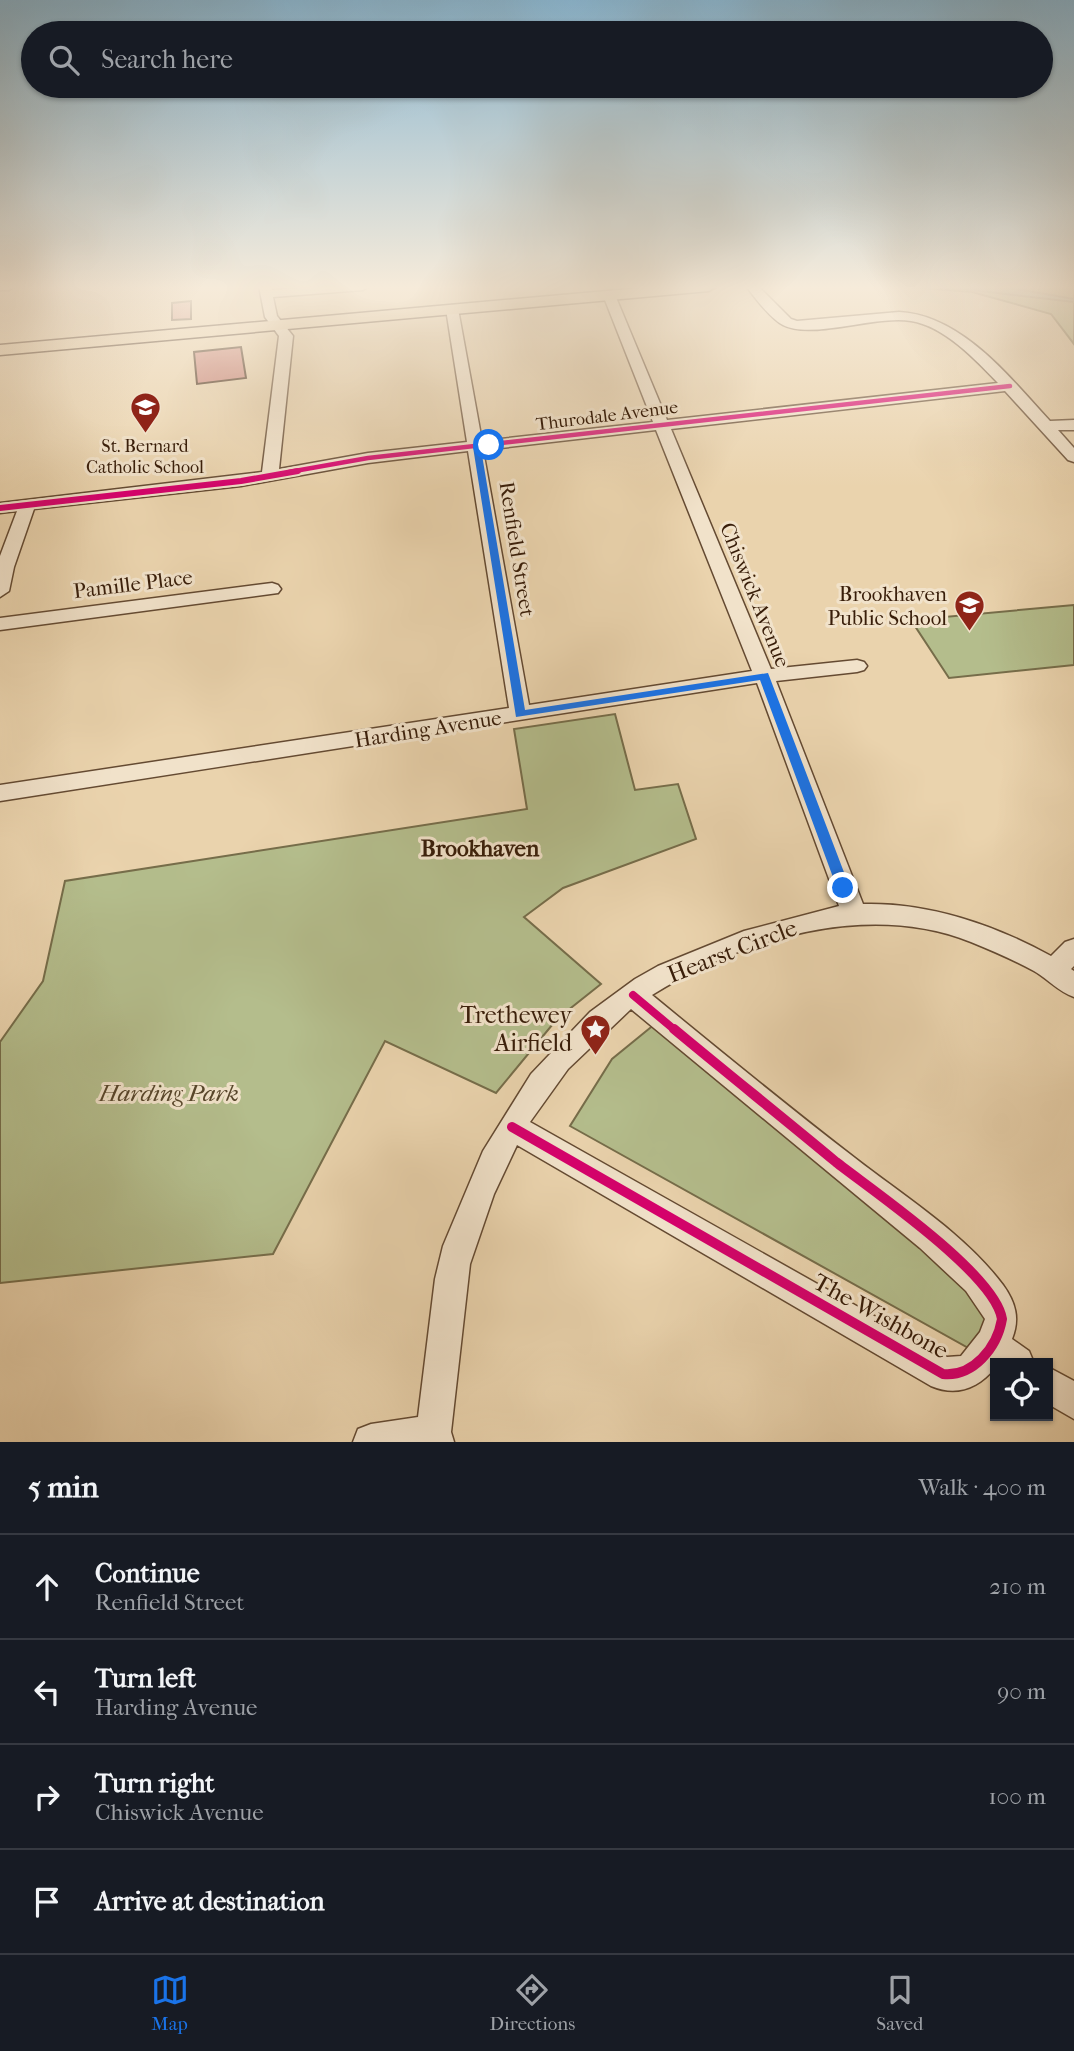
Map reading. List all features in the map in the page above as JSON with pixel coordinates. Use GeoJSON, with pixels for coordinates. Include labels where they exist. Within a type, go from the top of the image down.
{"type":"FeatureCollection","features":[{"type":"Feature","properties":{"kind":"street"},"geometry":{"type":"LineString","coordinates":[[270,476],[284,353]]}},
{"type":"Feature","properties":{"kind":"street","name":"Renfield Street"},"geometry":{"type":"LineString","coordinates":[[460,353],[520,715]]}},
{"type":"Feature","properties":{"kind":"street","name":"Chiswick Avenue"},"geometry":{"type":"LineString","coordinates":[[633,353],[764,676],[854,913]]}},
{"type":"Feature","properties":{"kind":"street"},"geometry":{"type":"LineString","coordinates":[[970,353],[1010,386],[1074,457]]}},
{"type":"Feature","properties":{"kind":"street","name":"Thurodale Avenue"},"geometry":{"type":"LineString","coordinates":[[0,508],[270,476],[330,463],[1010,386]]}},
{"type":"Feature","properties":{"kind":"street"},"geometry":{"type":"LineString","coordinates":[[1046,426],[1074,425]]}},
{"type":"Feature","properties":{"kind":"street"},"geometry":{"type":"LineString","coordinates":[[0,591],[5,567],[27,506]]}},
{"type":"Feature","properties":{"kind":"street","name":"Pamille Place"},"geometry":{"type":"LineString","coordinates":[[0,624],[272,589]]}},
{"type":"Feature","properties":{"kind":"street","name":"Harding Avenue"},"geometry":{"type":"LineString","coordinates":[[0,793],[764,676],[857,666]]}},
{"type":"Feature","properties":{"kind":"street","name":"Hearst Circle"},"geometry":{"type":"LineString","coordinates":[[435,1437],[453,1267],[475,1203],[512,1126],[545,1077],[585,1032],[633,996],[667,973],[736,944],[812,920],[854,913],[915,915],[953,925],[1068,968]]}},
{"type":"Feature","properties":{"kind":"street","name":"The Wishbone"},"geometry":{"type":"LineString","coordinates":[[512,1126],[943,1374],[957,1376],[970,1372],[1004,1354],[1002,1315],[992,1295],[972,1274],[633,996]]}},
{"type":"Feature","properties":{"kind":"street"},"geometry":{"type":"LineString","coordinates":[[1053,1387],[1074,1402]]}},
{"type":"Feature","properties":{"kind":"street"},"geometry":{"type":"LineString","coordinates":[[371,1442],[435,1437]]}},
{"type":"Feature","properties":{"kind":"green space"},"geometry":{"type":"Polygon","coordinates":[[[1074,605],[1074,665],[949,678],[911,620],[1074,605]]]}},
{"type":"Feature","properties":{"kind":"green space","name":"Harding Park"},"geometry":{"type":"Polygon","coordinates":[[[615,714],[635,790],[678,784],[696,839],[563,888],[524,917],[601,984],[557,1019],[496,1093],[385,1041],[273,1254],[0,1283],[0,1042],[43,981],[65,881],[527,809],[514,729],[615,714]]]}},
{"type":"Feature","properties":{"kind":"green space"},"geometry":{"type":"Polygon","coordinates":[[[661,1019],[978,1292],[997,1327],[972,1350],[570,1126],[612,1059],[661,1019]]]}},
{"type":"Feature","properties":{"kind":"building"},"geometry":{"type":"Polygon","coordinates":[[[194,353],[242,353],[246,378],[197,384],[194,353]]]}},
{"type":"Feature","properties":{"kind":"cycle path"},"geometry":{"type":"LineString","coordinates":[[0,508],[241,481],[368,458],[1010,386]]}},
{"type":"Feature","properties":{"kind":"cycle path"},"geometry":{"type":"LineString","coordinates":[[512,1127],[943,1374],[963,1373],[977,1363],[995,1339],[1002,1319],[993,1298],[977,1280],[905,1215],[633,995]]}},
{"type":"Feature","properties":{"kind":"place","name":"St. Bernard Catholic School"},"geometry":{"type":"Point","coordinates":[145,435]}},
{"type":"Feature","properties":{"kind":"place","name":"Brookhaven Public School"},"geometry":{"type":"Point","coordinates":[970,633]}},
{"type":"Feature","properties":{"kind":"place","name":"Trethewey Airfield"},"geometry":{"type":"Point","coordinates":[595,1056]}},
{"type":"Feature","properties":{"kind":"district","name":"Brookhaven"},"geometry":{"type":"Point","coordinates":[480,848]}},
{"type":"Feature","properties":{"kind":"route"},"geometry":{"type":"LineString","coordinates":[[489,445],[477,447],[520,715],[764,676],[843,888]]}}]}
